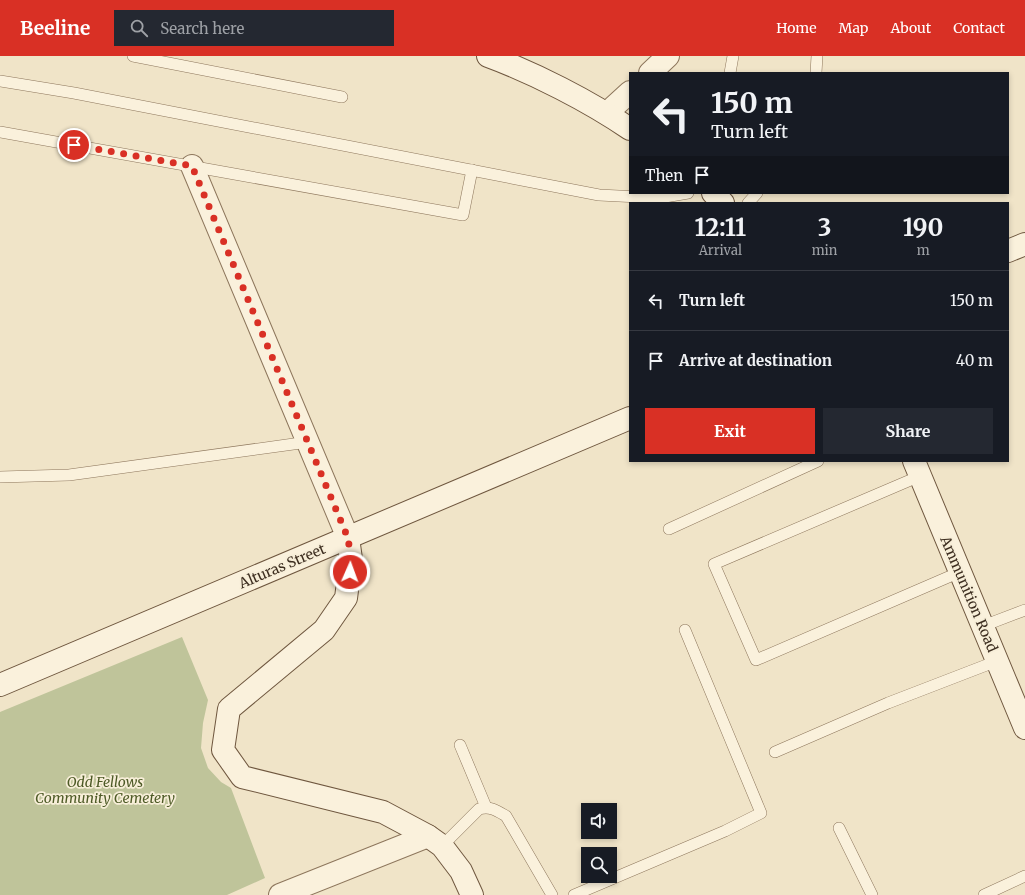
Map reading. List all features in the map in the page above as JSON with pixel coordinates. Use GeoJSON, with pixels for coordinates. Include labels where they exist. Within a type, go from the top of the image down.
{"type":"FeatureCollection","features":[{"type":"Feature","properties":{"kind":"street"},"geometry":{"type":"LineString","coordinates":[[488,56],[510,60],[607,113],[629,128]]}},
{"type":"Feature","properties":{"kind":"street"},"geometry":{"type":"LineString","coordinates":[[651,72],[668,56]]}},
{"type":"Feature","properties":{"kind":"street"},"geometry":{"type":"LineString","coordinates":[[607,113],[629,93]]}},
{"type":"Feature","properties":{"kind":"street"},"geometry":{"type":"LineString","coordinates":[[192,166],[348,538],[351,559],[346,598],[324,630],[229,710],[223,750],[242,777],[383,812],[435,841],[462,871],[472,895]]}},
{"type":"Feature","properties":{"kind":"street"},"geometry":{"type":"LineString","coordinates":[[714,194],[722,202]]}},
{"type":"Feature","properties":{"kind":"street"},"geometry":{"type":"LineString","coordinates":[[1009,251],[1025,244]]}},
{"type":"Feature","properties":{"kind":"street","name":"Alturas Street"},"geometry":{"type":"LineString","coordinates":[[0,685],[629,418]]}},
{"type":"Feature","properties":{"kind":"street","name":"Ammunition Road"},"geometry":{"type":"LineString","coordinates":[[917,468],[997,661],[1023,719]]}},
{"type":"Feature","properties":{"kind":"street"},"geometry":{"type":"LineString","coordinates":[[280,895],[435,841]]}},
{"type":"Feature","properties":{"kind":"lane"},"geometry":{"type":"LineString","coordinates":[[133,56],[342,97]]}},
{"type":"Feature","properties":{"kind":"lane"},"geometry":{"type":"LineString","coordinates":[[730,72],[733,56]]}},
{"type":"Feature","properties":{"kind":"lane"},"geometry":{"type":"LineString","coordinates":[[816,72],[817,56]]}},
{"type":"Feature","properties":{"kind":"lane"},"geometry":{"type":"LineString","coordinates":[[0,80],[600,195],[659,198],[682,194]]}},
{"type":"Feature","properties":{"kind":"lane"},"geometry":{"type":"LineString","coordinates":[[0,132],[462,215],[472,170]]}},
{"type":"Feature","properties":{"kind":"lane"},"geometry":{"type":"LineString","coordinates":[[749,202],[756,194]]}},
{"type":"Feature","properties":{"kind":"lane"},"geometry":{"type":"LineString","coordinates":[[0,477],[69,475],[308,442]]}},
{"type":"Feature","properties":{"kind":"lane"},"geometry":{"type":"LineString","coordinates":[[669,529],[816,462]]}},
{"type":"Feature","properties":{"kind":"lane"},"geometry":{"type":"LineString","coordinates":[[917,468],[714,564],[756,660],[960,572]]}},
{"type":"Feature","properties":{"kind":"lane"},"geometry":{"type":"LineString","coordinates":[[983,626],[1025,610]]}},
{"type":"Feature","properties":{"kind":"lane"},"geometry":{"type":"LineString","coordinates":[[574,895],[725,831],[761,813],[685,630]]}},
{"type":"Feature","properties":{"kind":"lane"},"geometry":{"type":"LineString","coordinates":[[775,752],[888,703],[997,661]]}},
{"type":"Feature","properties":{"kind":"lane"},"geometry":{"type":"LineString","coordinates":[[460,745],[486,807]]}},
{"type":"Feature","properties":{"kind":"lane"},"geometry":{"type":"LineString","coordinates":[[435,841],[478,810],[486,807],[493,808],[506,816],[552,895]]}},
{"type":"Feature","properties":{"kind":"lane"},"geometry":{"type":"LineString","coordinates":[[839,828],[867,894]]}},
{"type":"Feature","properties":{"kind":"lane"},"geometry":{"type":"LineString","coordinates":[[984,895],[1025,876]]}},
{"type":"Feature","properties":{"kind":"green space","name":"Odd Fellows Community Cemetery"},"geometry":{"type":"Polygon","coordinates":[[[182,637],[208,700],[203,723],[201,748],[208,768],[221,782],[231,788],[265,878],[227,895],[0,895],[0,712],[182,637]]]}},
{"type":"Feature","properties":{"kind":"route"},"geometry":{"type":"LineString","coordinates":[[74,145],[192,166],[348,538],[351,559],[350,572]]}}]}
